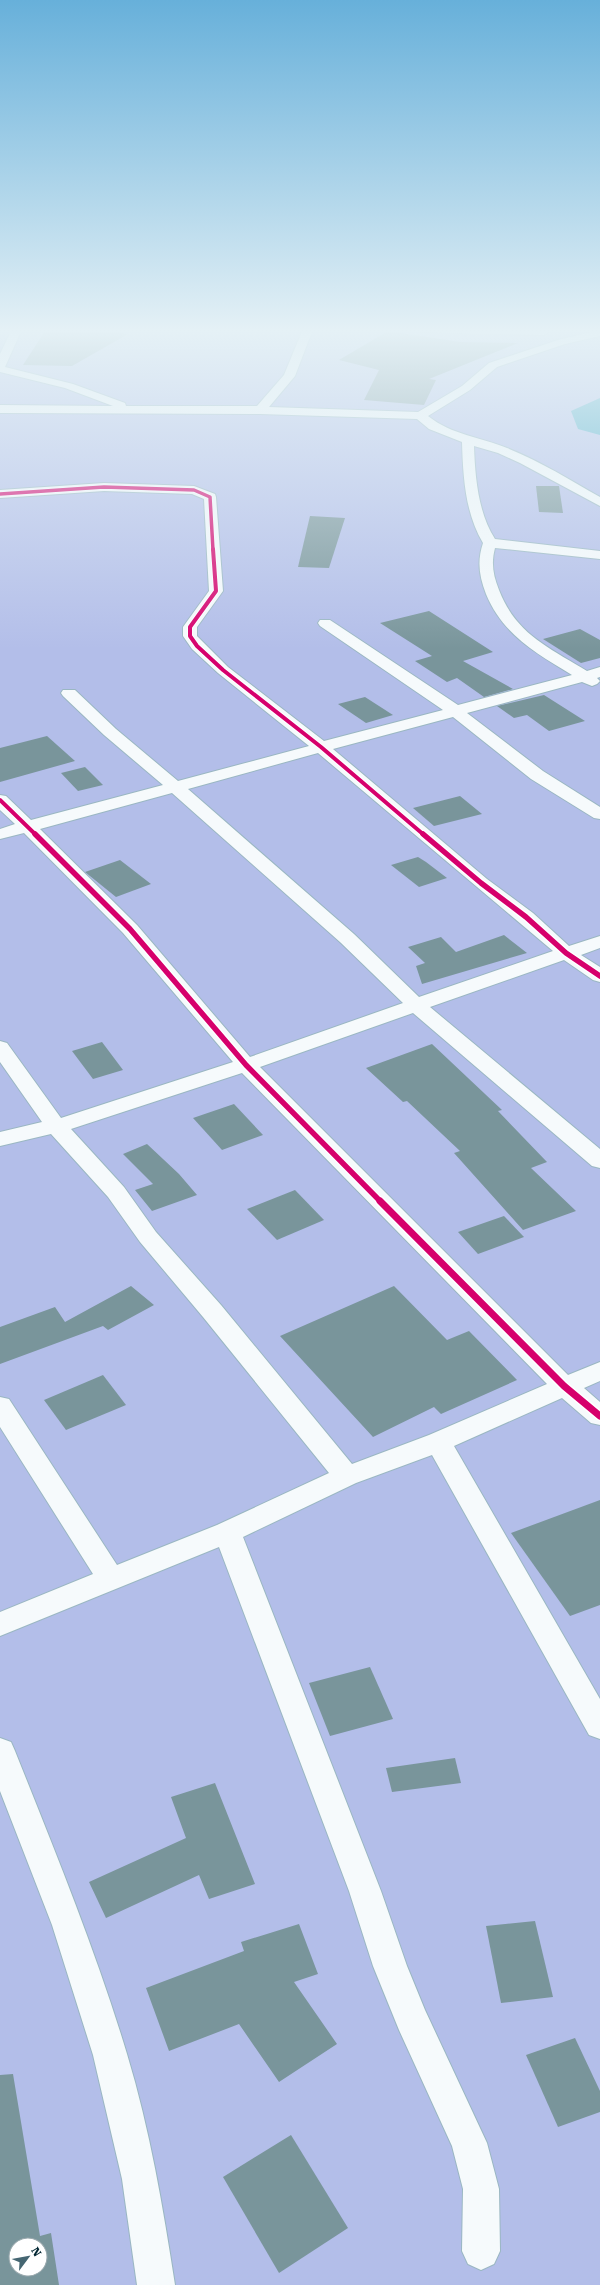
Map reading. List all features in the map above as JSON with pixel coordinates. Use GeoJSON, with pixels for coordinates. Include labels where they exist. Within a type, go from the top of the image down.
{"type":"FeatureCollection","features":[{"type":"Feature","properties":{"kind":"street"},"geometry":{"type":"LineString","coordinates":[[456,436],[468,441],[502,450],[600,502]]}},
{"type":"Feature","properties":{"kind":"street"},"geometry":{"type":"LineString","coordinates":[[468,441],[469,474],[480,527],[490,543]]}},
{"type":"Feature","properties":{"kind":"street"},"geometry":{"type":"LineString","coordinates":[[0,494],[104,487],[194,490],[210,497],[216,591],[206,607],[190,627],[190,636],[197,646],[223,670],[321,747],[566,952],[600,976]]}},
{"type":"Feature","properties":{"kind":"street"},"geometry":{"type":"LineString","coordinates":[[490,543],[600,555]]}},
{"type":"Feature","properties":{"kind":"street"},"geometry":{"type":"LineString","coordinates":[[490,543],[484,558],[487,577],[507,620],[530,641],[592,674],[600,687]]}},
{"type":"Feature","properties":{"kind":"street"},"geometry":{"type":"LineString","coordinates":[[325,623],[454,710],[537,775],[600,814]]}},
{"type":"Feature","properties":{"kind":"street"},"geometry":{"type":"LineString","coordinates":[[0,834],[177,788],[454,710],[592,674]]}},
{"type":"Feature","properties":{"kind":"street"},"geometry":{"type":"LineString","coordinates":[[69,693],[110,732],[177,788],[347,938],[414,1004],[554,1120],[600,1161]]}},
{"type":"Feature","properties":{"kind":"street"},"geometry":{"type":"LineString","coordinates":[[0,800],[25,827],[84,881],[130,930],[246,1065],[564,1386],[600,1416]]}},
{"type":"Feature","properties":{"kind":"street"},"geometry":{"type":"LineString","coordinates":[[0,1139],[84,1119],[246,1065],[414,1004],[566,952],[600,942]]}},
{"type":"Feature","properties":{"kind":"street"},"geometry":{"type":"LineString","coordinates":[[0,1047],[55,1125],[116,1192],[148,1237],[212,1311],[347,1476]]}},
{"type":"Feature","properties":{"kind":"street"},"geometry":{"type":"LineString","coordinates":[[0,1624],[227,1532],[347,1476],[438,1442],[600,1371]]}},
{"type":"Feature","properties":{"kind":"street"},"geometry":{"type":"LineString","coordinates":[[0,1406],[111,1579]]}},
{"type":"Feature","properties":{"kind":"street"},"geometry":{"type":"LineString","coordinates":[[438,1442],[600,1726]]}},
{"type":"Feature","properties":{"kind":"street"},"geometry":{"type":"LineString","coordinates":[[227,1532],[365,1891],[390,1966],[430,2062],[469,2143],[481,2189],[481,2251]]}},
{"type":"Feature","properties":{"kind":"street"},"geometry":{"type":"LineString","coordinates":[[0,1751],[68,1925],[110,2055],[140,2179],[156,2285]]}},
{"type":"Feature","properties":{"kind":"shaded area"},"geometry":{"type":"Polygon","coordinates":[[[0,436],[600,436],[600,2285],[0,2285],[0,436]]]}},
{"type":"Feature","properties":{"kind":"building"},"geometry":{"type":"Polygon","coordinates":[[[536,486],[559,486],[563,513],[539,512],[536,486]]]}},
{"type":"Feature","properties":{"kind":"building"},"geometry":{"type":"Polygon","coordinates":[[[310,516],[345,518],[329,568],[298,567],[310,516]]]}},
{"type":"Feature","properties":{"kind":"building"},"geometry":{"type":"Polygon","coordinates":[[[429,611],[493,652],[463,661],[513,689],[484,697],[457,678],[447,682],[415,661],[432,656],[380,623],[429,611]]]}},
{"type":"Feature","properties":{"kind":"building"},"geometry":{"type":"Polygon","coordinates":[[[580,629],[600,640],[600,658],[581,663],[543,639],[580,629]]]}},
{"type":"Feature","properties":{"kind":"building"},"geometry":{"type":"Polygon","coordinates":[[[544,695],[585,721],[549,731],[527,715],[514,718],[497,706],[544,695]]]}},
{"type":"Feature","properties":{"kind":"building"},"geometry":{"type":"Polygon","coordinates":[[[365,697],[393,715],[366,723],[338,704],[365,697]]]}},
{"type":"Feature","properties":{"kind":"building"},"geometry":{"type":"Polygon","coordinates":[[[47,736],[75,761],[0,782],[0,748],[47,736]]]}},
{"type":"Feature","properties":{"kind":"building"},"geometry":{"type":"Polygon","coordinates":[[[85,767],[103,785],[78,791],[61,773],[85,767]]]}},
{"type":"Feature","properties":{"kind":"building"},"geometry":{"type":"Polygon","coordinates":[[[460,796],[482,814],[434,826],[413,808],[460,796]]]}},
{"type":"Feature","properties":{"kind":"building"},"geometry":{"type":"Polygon","coordinates":[[[418,857],[447,878],[419,887],[391,865],[418,857]]]}},
{"type":"Feature","properties":{"kind":"building"},"geometry":{"type":"Polygon","coordinates":[[[120,860],[151,884],[116,897],[85,872],[120,860]]]}},
{"type":"Feature","properties":{"kind":"building"},"geometry":{"type":"Polygon","coordinates":[[[504,935],[527,953],[422,984],[416,966],[425,963],[408,947],[441,937],[456,952],[504,935]]]}},
{"type":"Feature","properties":{"kind":"building"},"geometry":{"type":"Polygon","coordinates":[[[102,1042],[123,1070],[93,1079],[72,1051],[102,1042]]]}},
{"type":"Feature","properties":{"kind":"building"},"geometry":{"type":"Polygon","coordinates":[[[432,1044],[502,1110],[498,1111],[547,1162],[531,1168],[576,1211],[523,1230],[454,1153],[460,1151],[407,1101],[403,1102],[366,1068],[432,1044]]]}},
{"type":"Feature","properties":{"kind":"building"},"geometry":{"type":"Polygon","coordinates":[[[234,1104],[263,1135],[222,1150],[193,1118],[234,1104]]]}},
{"type":"Feature","properties":{"kind":"building"},"geometry":{"type":"Polygon","coordinates":[[[147,1144],[179,1174],[197,1195],[152,1211],[135,1190],[153,1184],[123,1154],[147,1144]]]}},
{"type":"Feature","properties":{"kind":"building"},"geometry":{"type":"Polygon","coordinates":[[[295,1190],[324,1220],[277,1240],[247,1209],[295,1190]]]}},
{"type":"Feature","properties":{"kind":"building"},"geometry":{"type":"Polygon","coordinates":[[[504,1216],[524,1237],[478,1254],[458,1232],[504,1216]]]}},
{"type":"Feature","properties":{"kind":"building"},"geometry":{"type":"Polygon","coordinates":[[[131,1286],[154,1305],[108,1330],[103,1326],[0,1364],[0,1327],[55,1307],[65,1322],[131,1286]]]}},
{"type":"Feature","properties":{"kind":"building"},"geometry":{"type":"Polygon","coordinates":[[[394,1286],[447,1340],[469,1331],[517,1380],[441,1414],[434,1407],[373,1437],[280,1336],[394,1286]]]}},
{"type":"Feature","properties":{"kind":"building"},"geometry":{"type":"Polygon","coordinates":[[[103,1375],[126,1405],[66,1430],[44,1400],[103,1375]]]}},
{"type":"Feature","properties":{"kind":"building"},"geometry":{"type":"Polygon","coordinates":[[[600,1500],[600,1605],[570,1616],[511,1533],[600,1500]]]}},
{"type":"Feature","properties":{"kind":"building"},"geometry":{"type":"Polygon","coordinates":[[[370,1667],[393,1719],[330,1736],[309,1683],[370,1667]]]}},
{"type":"Feature","properties":{"kind":"building"},"geometry":{"type":"Polygon","coordinates":[[[455,1758],[461,1783],[392,1792],[386,1768],[455,1758]]]}},
{"type":"Feature","properties":{"kind":"building"},"geometry":{"type":"Polygon","coordinates":[[[215,1783],[255,1884],[209,1899],[199,1875],[106,1918],[89,1882],[186,1838],[171,1797],[215,1783]]]}},
{"type":"Feature","properties":{"kind":"building"},"geometry":{"type":"Polygon","coordinates":[[[535,1921],[553,1997],[501,2003],[486,1926],[535,1921]]]}},
{"type":"Feature","properties":{"kind":"building"},"geometry":{"type":"Polygon","coordinates":[[[299,1924],[318,1974],[294,1982],[337,2044],[279,2082],[239,2024],[169,2051],[146,1988],[244,1951],[241,1942],[299,1924]]]}},
{"type":"Feature","properties":{"kind":"building"},"geometry":{"type":"Polygon","coordinates":[[[575,2038],[600,2091],[600,2112],[558,2127],[526,2055],[575,2038]]]}},
{"type":"Feature","properties":{"kind":"building"},"geometry":{"type":"Polygon","coordinates":[[[13,2074],[40,2236],[51,2233],[59,2285],[0,2285],[0,2075],[13,2074]]]}},
{"type":"Feature","properties":{"kind":"building"},"geometry":{"type":"Polygon","coordinates":[[[291,2135],[348,2228],[279,2273],[223,2177],[291,2135]]]}},
{"type":"Feature","properties":{"kind":"cycle path"},"geometry":{"type":"LineString","coordinates":[[0,494],[104,487],[194,490],[210,497],[216,591],[190,627],[190,636],[197,646],[223,670],[321,747],[481,883],[526,917],[566,953],[600,976]]}},
{"type":"Feature","properties":{"kind":"cycle path"},"geometry":{"type":"LineString","coordinates":[[0,800],[84,881],[130,929],[246,1065],[564,1386],[600,1416]]}}]}
